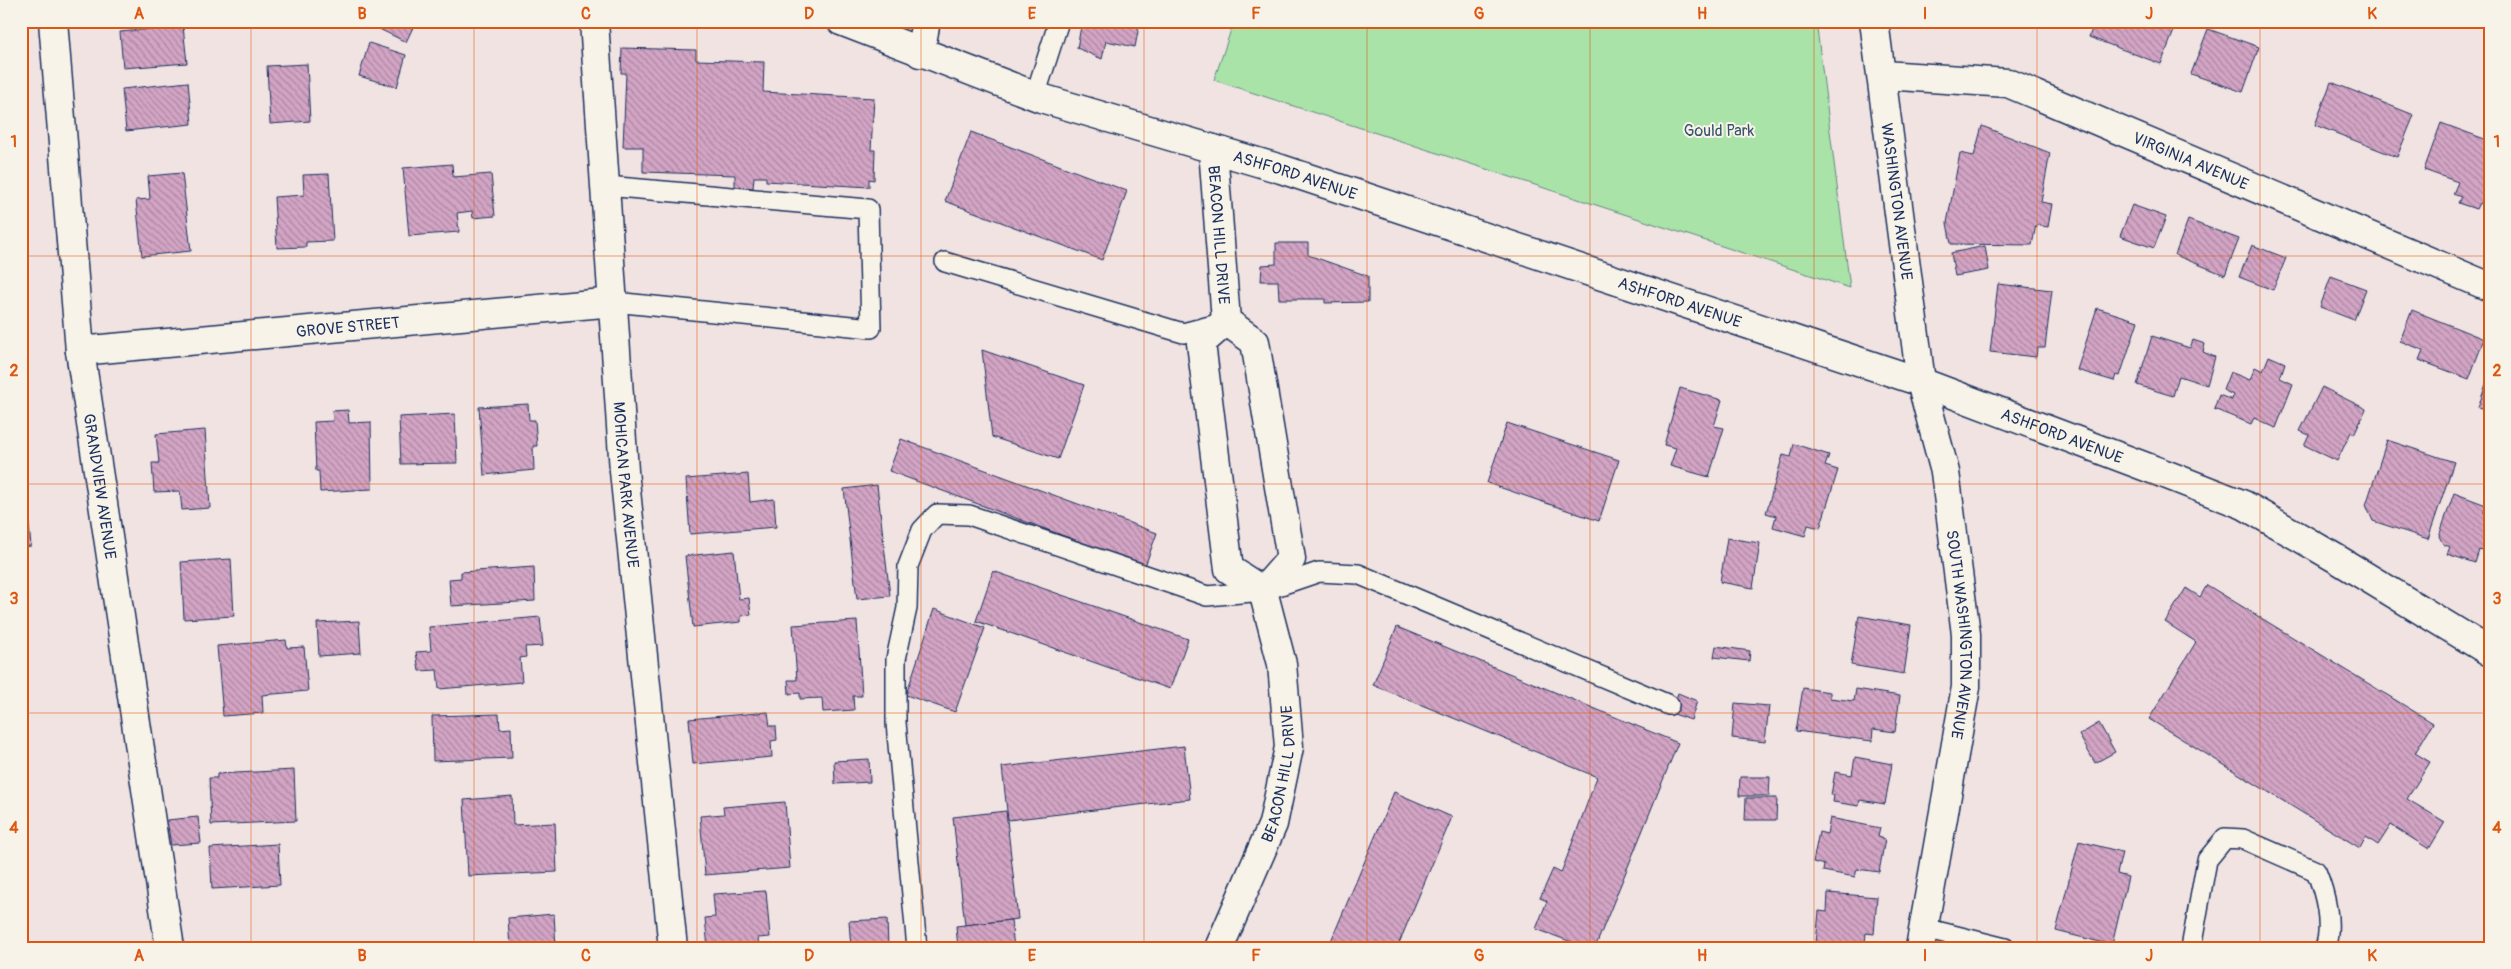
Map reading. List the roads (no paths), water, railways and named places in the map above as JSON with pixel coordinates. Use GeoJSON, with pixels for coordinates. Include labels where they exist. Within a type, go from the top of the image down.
{"type":"FeatureCollection","features":[{"type":"Feature","properties":{"kind":"street","name":"GRANDVIEW AVENUE"},"geometry":{"type":"LineString","coordinates":[[53,21],[80,351],[170,948]]}},
{"type":"Feature","properties":{"kind":"street","name":"MOHICAN PARK AVENUE"},"geometry":{"type":"LineString","coordinates":[[594,21],[624,471],[674,948]]}},
{"type":"Feature","properties":{"kind":"street","name":"ASHFORD AVENUE"},"geometry":{"type":"LineString","coordinates":[[841,21],[920,54],[1035,96],[1281,169],[1921,382],[2244,505],[2490,652]]}},
{"type":"Feature","properties":{"kind":"street"},"geometry":{"type":"LineString","coordinates":[[920,54],[926,21]]}},
{"type":"Feature","properties":{"kind":"street","name":"WASHINGTON AVENUE"},"geometry":{"type":"LineString","coordinates":[[1874,21],[1883,75],[1921,382]]}},
{"type":"Feature","properties":{"kind":"street","name":"VIRGINIA AVENUE"},"geometry":{"type":"LineString","coordinates":[[1883,75],[2008,83],[2490,287]]}},
{"type":"Feature","properties":{"kind":"street","name":"BEACON HILL DRIVE"},"geometry":{"type":"LineString","coordinates":[[1213,149],[1226,321],[1255,342],[1291,559],[1263,591]]}},
{"type":"Feature","properties":{"kind":"street","name":"GROVE STREET"},"geometry":{"type":"LineString","coordinates":[[80,351],[614,302]]}},
{"type":"Feature","properties":{"kind":"street","name":"BEACON HILL DRIVE"},"geometry":{"type":"LineString","coordinates":[[1219,948],[1273,824],[1289,746],[1282,664],[1263,591],[1229,569],[1201,343],[1226,321]]}},
{"type":"Feature","properties":{"kind":"street","name":"SOUTH WASHINGTON AVENUE"},"geometry":{"type":"LineString","coordinates":[[1921,382],[1945,472],[1966,634],[1966,687],[1922,938]]}},
{"type":"Feature","properties":{"kind":"lane"},"geometry":{"type":"LineString","coordinates":[[1035,96],[1060,21]]}},
{"type":"Feature","properties":{"kind":"lane"},"geometry":{"type":"LineString","coordinates":[[606,186],[868,209],[871,328],[614,302]]}},
{"type":"Feature","properties":{"kind":"lane"},"geometry":{"type":"LineString","coordinates":[[944,262],[1184,333],[1226,321]]}},
{"type":"Feature","properties":{"kind":"lane"},"geometry":{"type":"LineString","coordinates":[[917,948],[896,723],[896,659],[907,608],[908,566],[922,530],[937,514],[969,515],[1207,596],[1263,591],[1319,572],[1358,574],[1669,705]]}},
{"type":"Feature","properties":{"kind":"lane"},"geometry":{"type":"LineString","coordinates":[[2191,948],[2207,860],[2225,838],[2243,839],[2316,871],[2322,887],[2327,914],[2328,940],[2325,948]]}},
{"type":"Feature","properties":{"kind":"lane"},"geometry":{"type":"LineString","coordinates":[[1922,938],[2005,948]]}},
{"type":"Feature","properties":{"kind":"park label","name":"Gould Park"},"geometry":{"type":"Point","coordinates":[1719,130]}}]}
